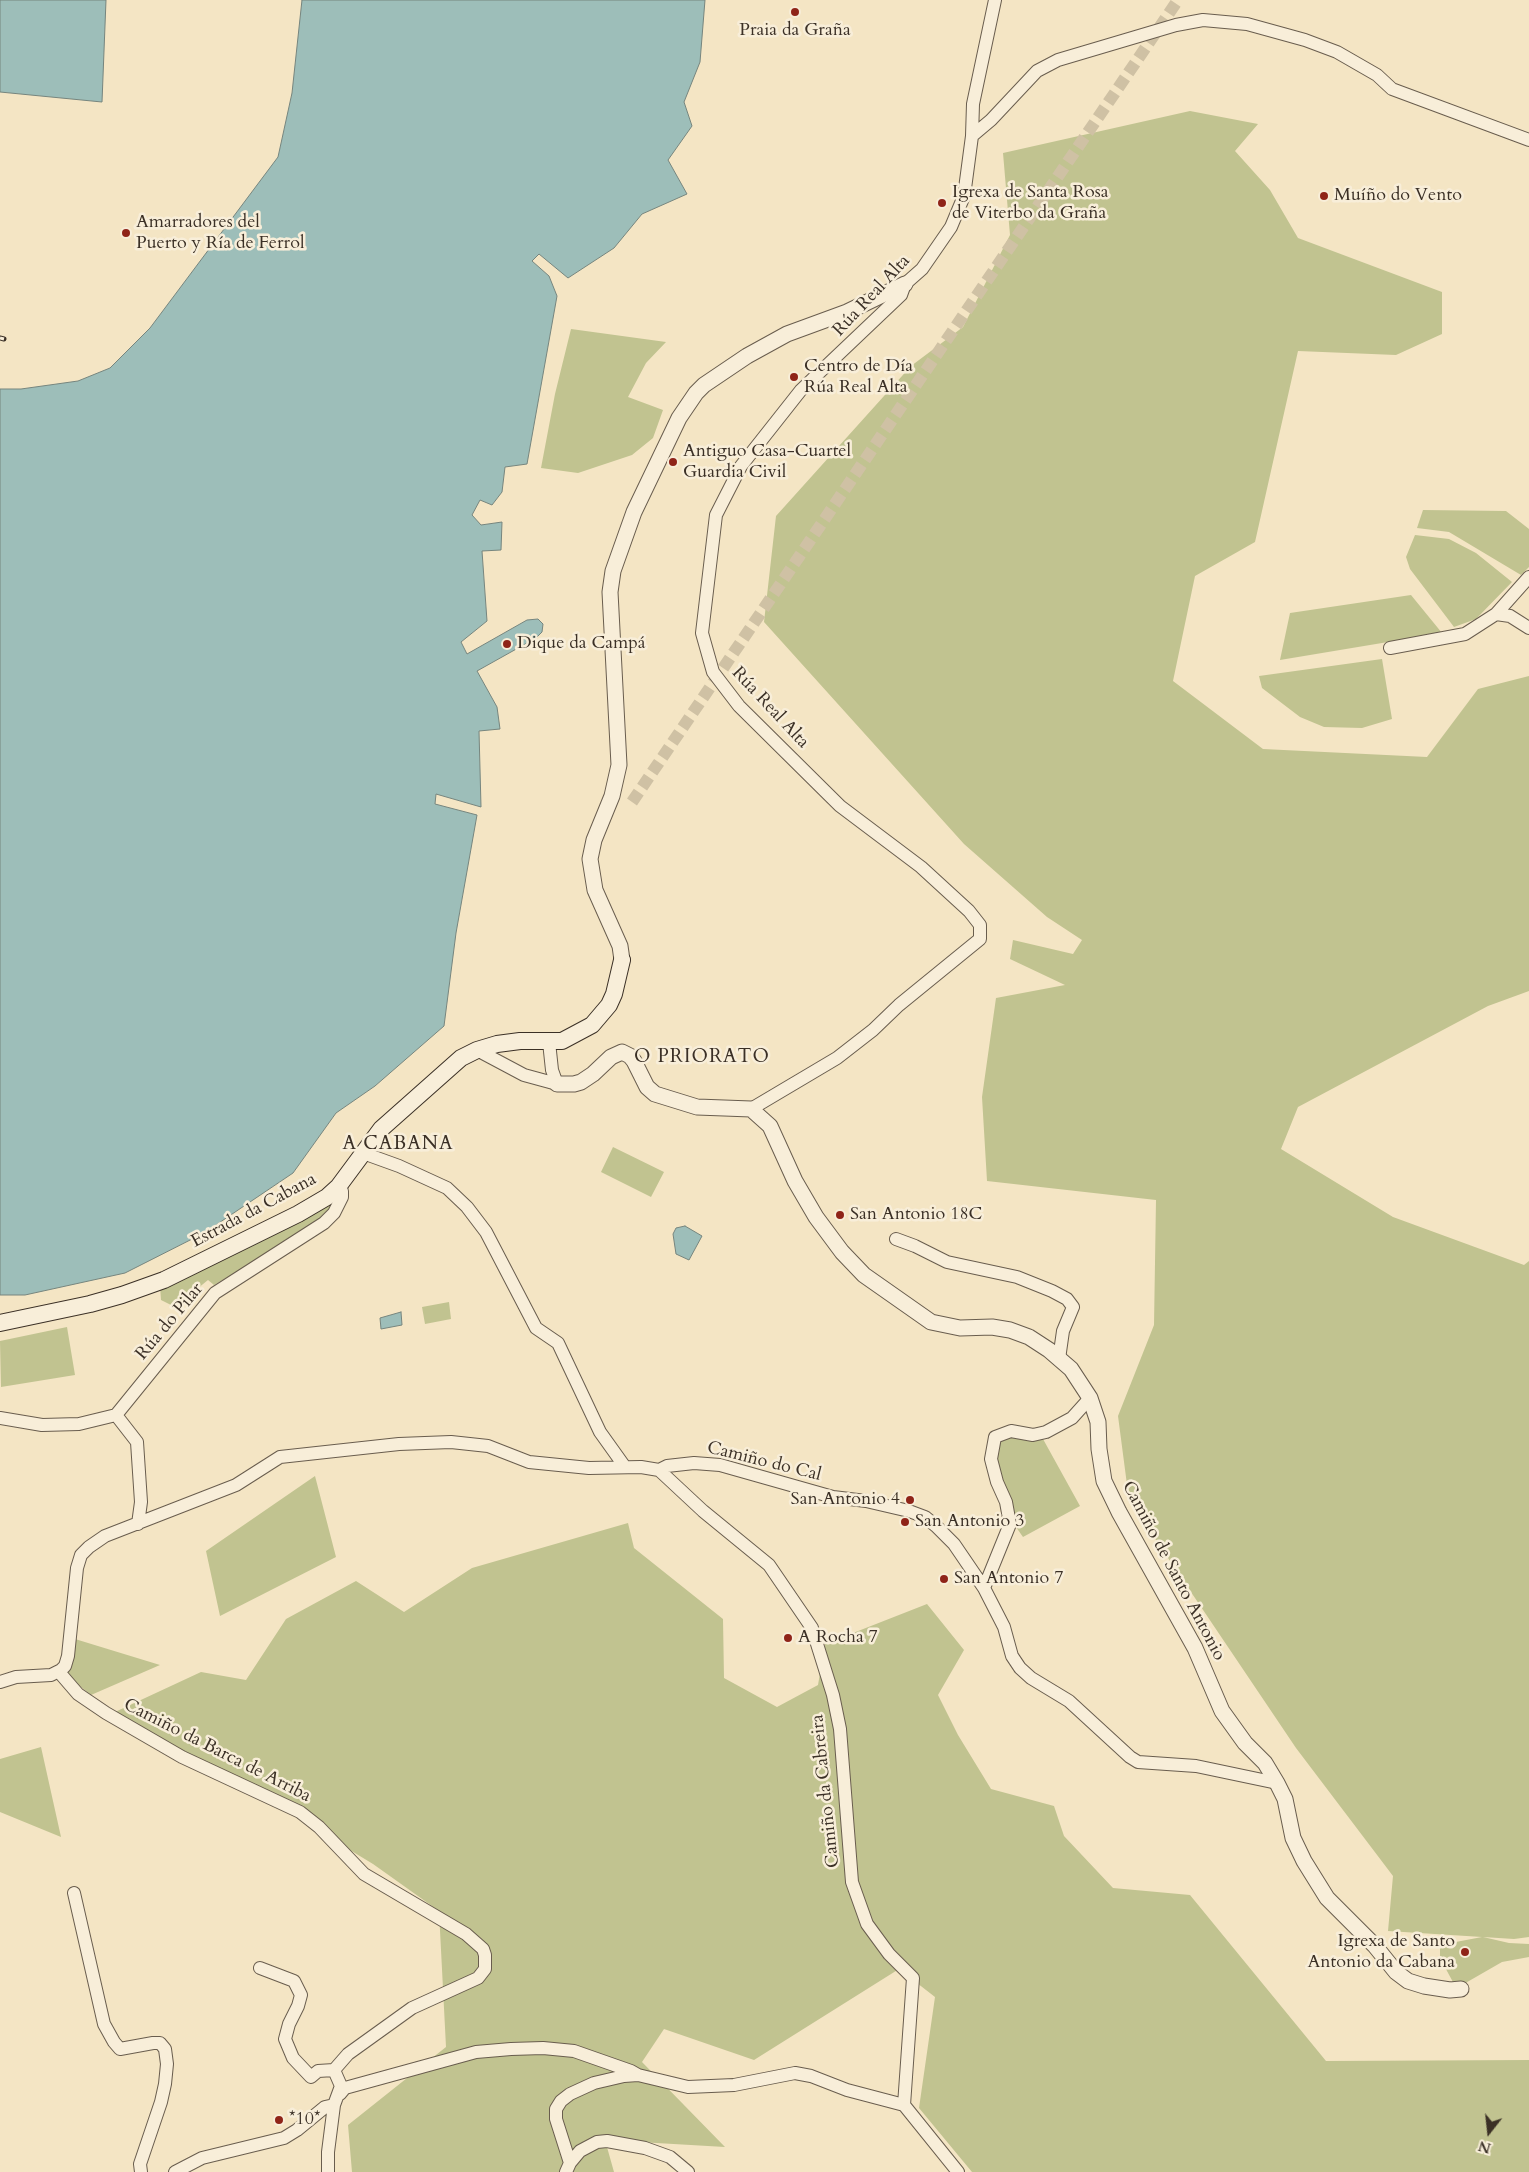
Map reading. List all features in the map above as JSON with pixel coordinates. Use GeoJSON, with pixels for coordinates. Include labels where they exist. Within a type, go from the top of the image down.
{"type":"FeatureCollection","features":[{"type":"Feature","properties":{"kind":"main road","name":"Estrada da Cabana"},"geometry":{"type":"LineString","coordinates":[[0,1322],[90,1304],[164,1280],[298,1214],[327,1197],[338,1187],[391,1119],[453,1065],[477,1050],[512,1041],[562,1041],[592,1025],[609,1005],[614,994],[622,960]]}},
{"type":"Feature","properties":{"kind":"street","name":"Rúa Real Alta"},"geometry":{"type":"LineString","coordinates":[[751,1109],[838,1058],[873,1030],[899,1004],[980,939],[980,925],[969,911],[921,867],[840,806],[739,706],[713,672],[702,633],[716,515],[741,466],[801,390],[901,295],[905,284],[922,269],[951,227],[964,196],[972,136],[973,104],[995,0]]}},
{"type":"Feature","properties":{"kind":"street"},"geometry":{"type":"LineString","coordinates":[[972,136],[991,120],[1037,71],[1058,60],[1176,25],[1203,20],[1247,24],[1305,40],[1336,52],[1377,75],[1392,89],[1529,140]]}},
{"type":"Feature","properties":{"kind":"street"},"geometry":{"type":"LineString","coordinates":[[622,960],[620,946],[595,890],[590,859],[594,840],[612,796],[620,765],[610,592],[613,571],[634,512],[679,418],[696,393],[704,385],[747,356],[787,334],[847,312],[905,284]]}},
{"type":"Feature","properties":{"kind":"street"},"geometry":{"type":"LineString","coordinates":[[1390,648],[1464,634],[1496,614],[1529,577]]}},
{"type":"Feature","properties":{"kind":"street"},"geometry":{"type":"LineString","coordinates":[[1496,614],[1510,616],[1529,628]]}},
{"type":"Feature","properties":{"kind":"street"},"geometry":{"type":"LineString","coordinates":[[549,1042],[552,1070],[557,1084]]}},
{"type":"Feature","properties":{"kind":"street"},"geometry":{"type":"LineString","coordinates":[[477,1050],[524,1076],[557,1084],[581,1082],[593,1074],[611,1056],[622,1052],[630,1056],[647,1087],[656,1094],[697,1107],[751,1109]]}},
{"type":"Feature","properties":{"kind":"street","name":"Camiño de Santo Antonio"},"geometry":{"type":"LineString","coordinates":[[751,1109],[770,1126],[795,1181],[816,1217],[842,1252],[864,1275],[931,1322],[960,1328],[992,1327],[1010,1330],[1030,1337],[1071,1369],[1090,1398],[1098,1422],[1099,1449],[1104,1481],[1119,1512],[1195,1648],[1222,1711],[1245,1743],[1265,1763],[1277,1783],[1285,1799],[1293,1838],[1304,1861],[1327,1898],[1375,1946],[1396,1972],[1408,1981],[1424,1986],[1450,1990],[1462,1989]]}},
{"type":"Feature","properties":{"kind":"street"},"geometry":{"type":"LineString","coordinates":[[363,1153],[399,1166],[447,1188],[467,1207],[486,1232],[536,1328],[558,1343],[600,1432],[625,1467]]}},
{"type":"Feature","properties":{"kind":"street","name":"Rúa do Pilar"},"geometry":{"type":"LineString","coordinates":[[116,1415],[215,1293],[324,1223],[334,1213],[342,1197],[342,1192],[338,1187]]}},
{"type":"Feature","properties":{"kind":"street"},"geometry":{"type":"LineString","coordinates":[[896,1239],[947,1262],[1017,1277],[1067,1299],[1073,1307],[1063,1331],[1059,1358]]}},
{"type":"Feature","properties":{"kind":"street"},"geometry":{"type":"LineString","coordinates":[[984,1588],[1010,1524],[1006,1502],[997,1482],[991,1459],[995,1437],[1011,1431],[1033,1435],[1046,1432],[1072,1418],[1090,1398]]}},
{"type":"Feature","properties":{"kind":"street"},"geometry":{"type":"LineString","coordinates":[[0,1418],[42,1425],[79,1424],[116,1415],[137,1442],[141,1502],[138,1524]]}},
{"type":"Feature","properties":{"kind":"street"},"geometry":{"type":"LineString","coordinates":[[0,1682],[16,1677],[51,1675],[59,1672],[65,1666],[68,1656],[77,1568],[81,1555],[88,1547],[105,1536],[236,1486],[280,1457],[301,1453],[399,1444],[451,1442],[488,1446],[529,1462],[589,1468],[625,1467],[659,1470]]}},
{"type":"Feature","properties":{"kind":"street","name":"Camiño do Cal"},"geometry":{"type":"LineString","coordinates":[[659,1470],[668,1466],[694,1463],[720,1466],[833,1497],[866,1501],[909,1510],[924,1517],[954,1544],[984,1588],[1004,1627],[1012,1656],[1020,1668],[1031,1678],[1069,1701],[1130,1757],[1138,1762],[1196,1766],[1277,1783]]}},
{"type":"Feature","properties":{"kind":"street","name":"Camiño da Cabreira"},"geometry":{"type":"LineString","coordinates":[[659,1470],[703,1511],[769,1566],[812,1628],[833,1695],[840,1729],[852,1882],[867,1924],[888,1954],[913,1978],[904,2105]]}},
{"type":"Feature","properties":{"kind":"street","name":"Camiño da Barca de Arriba"},"geometry":{"type":"LineString","coordinates":[[59,1672],[78,1694],[106,1713],[182,1757],[300,1812],[320,1828],[364,1874],[466,1934],[483,1949],[485,1969],[478,1978],[412,2008],[348,2054],[334,2070]]}},
{"type":"Feature","properties":{"kind":"street"},"geometry":{"type":"LineString","coordinates":[[74,1893],[104,2024],[114,2042],[120,2049],[153,2043],[160,2043],[165,2049],[167,2064],[162,2102],[140,2164],[141,2172]]}},
{"type":"Feature","properties":{"kind":"street"},"geometry":{"type":"LineString","coordinates":[[260,1968],[294,1981],[301,1995],[289,2024],[285,2040],[293,2058],[311,2077],[318,2070],[334,2070],[341,2086],[328,2152],[328,2172]]}},
{"type":"Feature","properties":{"kind":"street"},"geometry":{"type":"LineString","coordinates":[[175,2172],[202,2158],[284,2138],[337,2099],[345,2088],[476,2052],[543,2048],[574,2051],[631,2070],[638,2076]]}},
{"type":"Feature","properties":{"kind":"street"},"geometry":{"type":"LineString","coordinates":[[568,2168],[556,2119],[556,2109],[561,2100],[594,2083],[624,2076],[638,2076],[688,2087],[719,2086],[734,2085],[795,2073],[811,2076],[848,2090],[904,2105],[958,2172]]}},
{"type":"Feature","properties":{"kind":"street"},"geometry":{"type":"LineString","coordinates":[[568,2168],[580,2151],[597,2142],[613,2141],[645,2148],[670,2157],[688,2172]]}},
{"type":"Feature","properties":{"kind":"green space"},"geometry":{"type":"Polygon","coordinates":[[[1190,111],[1258,124],[1235,151],[1270,190],[1298,238],[1442,292],[1442,334],[1396,355],[1298,351],[1255,542],[1195,576],[1173,681],[1263,749],[1427,757],[1478,689],[1529,676],[1529,991],[1488,1006],[1298,1107],[1281,1149],[1393,1217],[1524,1265],[1529,1261],[1529,1937],[1514,1939],[1483,1937],[1509,1943],[1529,1944],[1529,1957],[1502,1962],[1462,1985],[1454,1984],[1440,1958],[1440,1945],[1482,1937],[1388,1931],[1393,1876],[1296,1748],[1129,1500],[1118,1416],[1154,1325],[1156,1200],[987,1181],[982,1097],[996,998],[1065,985],[1010,959],[1013,940],[1073,954],[1082,940],[1047,917],[964,844],[764,622],[776,516],[911,366],[963,327],[1010,235],[1003,153],[1190,111]]]}},
{"type":"Feature","properties":{"kind":"green space"},"geometry":{"type":"Polygon","coordinates":[[[571,329],[666,342],[646,363],[628,397],[663,410],[653,438],[632,455],[578,473],[541,468],[555,394],[571,329]]]}},
{"type":"Feature","properties":{"kind":"green space"},"geometry":{"type":"Polygon","coordinates":[[[1423,510],[1506,511],[1529,529],[1529,567],[1521,575],[1449,532],[1417,528],[1423,510]]]}},
{"type":"Feature","properties":{"kind":"green space"},"geometry":{"type":"Polygon","coordinates":[[[1415,535],[1449,539],[1476,553],[1512,582],[1476,619],[1454,627],[1410,569],[1406,557],[1415,535]]]}},
{"type":"Feature","properties":{"kind":"green space"},"geometry":{"type":"Polygon","coordinates":[[[1411,595],[1442,633],[1280,660],[1290,613],[1411,595]]]}},
{"type":"Feature","properties":{"kind":"green space"},"geometry":{"type":"Polygon","coordinates":[[[1382,659],[1392,719],[1362,728],[1324,727],[1300,717],[1262,688],[1259,676],[1382,659]]]}},
{"type":"Feature","properties":{"kind":"green space"},"geometry":{"type":"Polygon","coordinates":[[[613,1147],[664,1172],[651,1197],[601,1172],[613,1147]]]}},
{"type":"Feature","properties":{"kind":"green space"},"geometry":{"type":"Polygon","coordinates":[[[334,1199],[329,1212],[292,1239],[214,1285],[208,1280],[175,1307],[161,1300],[160,1286],[334,1199]]]}},
{"type":"Feature","properties":{"kind":"green space"},"geometry":{"type":"Polygon","coordinates":[[[449,1302],[451,1319],[425,1324],[422,1307],[449,1302]]]}},
{"type":"Feature","properties":{"kind":"green space"},"geometry":{"type":"Polygon","coordinates":[[[67,1327],[75,1375],[1,1387],[0,1341],[67,1327]]]}},
{"type":"Feature","properties":{"kind":"green space"},"geometry":{"type":"Polygon","coordinates":[[[1005,1436],[1043,1439],[1080,1506],[1023,1537],[1011,1520],[1000,1481],[996,1451],[998,1443],[1005,1436]]]}},
{"type":"Feature","properties":{"kind":"green space"},"geometry":{"type":"Polygon","coordinates":[[[315,1476],[336,1557],[220,1616],[206,1551],[315,1476]]]}},
{"type":"Feature","properties":{"kind":"green space"},"geometry":{"type":"Polygon","coordinates":[[[628,1523],[634,1548],[723,1619],[724,1678],[777,1707],[818,1685],[825,1644],[927,1604],[964,1650],[938,1695],[958,1735],[991,1789],[1054,1806],[1064,1836],[1113,1888],[1190,1895],[1326,2061],[1529,2060],[1529,2172],[972,2172],[919,2108],[935,1997],[899,1969],[754,2060],[664,2029],[642,2062],[725,2147],[605,2140],[614,2172],[352,2172],[348,2125],[446,2047],[439,1911],[373,1864],[241,1784],[115,1712],[201,1672],[246,1680],[286,1619],[356,1581],[404,1612],[472,1568],[628,1523]]]}},
{"type":"Feature","properties":{"kind":"green space"},"geometry":{"type":"Polygon","coordinates":[[[75,1639],[160,1665],[91,1695],[66,1675],[75,1639]]]}},
{"type":"Feature","properties":{"kind":"green space"},"geometry":{"type":"Polygon","coordinates":[[[41,1747],[61,1837],[0,1812],[0,1759],[41,1747]]]}},
{"type":"Feature","properties":{"kind":"water"},"geometry":{"type":"Polygon","coordinates":[[[0,0],[106,0],[102,102],[0,92],[0,0]]]}},
{"type":"Feature","properties":{"kind":"water"},"geometry":{"type":"Polygon","coordinates":[[[302,0],[705,0],[700,62],[684,102],[692,126],[668,160],[687,194],[642,214],[614,248],[568,278],[539,254],[532,261],[549,276],[557,296],[527,464],[505,467],[502,492],[492,505],[480,500],[472,515],[481,525],[502,522],[501,550],[482,551],[487,621],[461,642],[467,654],[527,620],[538,619],[543,624],[542,632],[536,638],[477,671],[497,707],[500,729],[479,731],[481,807],[436,794],[435,804],[477,815],[456,933],[444,1026],[375,1086],[336,1113],[293,1173],[204,1233],[125,1273],[25,1295],[0,1295],[0,389],[21,389],[78,381],[110,368],[150,328],[278,157],[292,93],[302,0]]]}},
{"type":"Feature","properties":{"kind":"water"},"geometry":{"type":"Polygon","coordinates":[[[685,1226],[702,1236],[689,1260],[676,1254],[673,1234],[676,1228],[685,1226]]]}},
{"type":"Feature","properties":{"kind":"water"},"geometry":{"type":"Polygon","coordinates":[[[401,1312],[402,1325],[381,1329],[380,1318],[401,1312]]]}},
{"type":"Feature","properties":{"kind":"tunnel"},"geometry":{"type":"LineString","coordinates":[[632,802],[1178,0]]}},
{"type":"Feature","properties":{"kind":"railway"},"geometry":{"type":"LineString","coordinates":[[0,338],[4,339]]}},
{"type":"Feature","properties":{"kind":"place","name":"Praia da Graña"},"geometry":{"type":"Point","coordinates":[795,12]}},
{"type":"Feature","properties":{"kind":"place","name":"Muíño do Vento"},"geometry":{"type":"Point","coordinates":[1324,196]}},
{"type":"Feature","properties":{"kind":"place","name":"Igrexa de Santa Rosa de Viterbo da Graña"},"geometry":{"type":"Point","coordinates":[942,203]}},
{"type":"Feature","properties":{"kind":"place","name":"Amarradores del Puerto y Ría de Ferrol"},"geometry":{"type":"Point","coordinates":[126,233]}},
{"type":"Feature","properties":{"kind":"place","name":"Centro de Día Rúa Real Alta"},"geometry":{"type":"Point","coordinates":[794,377]}},
{"type":"Feature","properties":{"kind":"place","name":"Antiguo Casa-Cuartel Guardia Civil"},"geometry":{"type":"Point","coordinates":[673,462]}},
{"type":"Feature","properties":{"kind":"place","name":"Dique da Campá"},"geometry":{"type":"Point","coordinates":[507,644]}},
{"type":"Feature","properties":{"kind":"place","name":"San Antonio 18C"},"geometry":{"type":"Point","coordinates":[840,1215]}},
{"type":"Feature","properties":{"kind":"place","name":"San Antonio 4"},"geometry":{"type":"Point","coordinates":[910,1500]}},
{"type":"Feature","properties":{"kind":"place","name":"San Antonio 3"},"geometry":{"type":"Point","coordinates":[905,1522]}},
{"type":"Feature","properties":{"kind":"place","name":"San Antonio 7"},"geometry":{"type":"Point","coordinates":[944,1579]}},
{"type":"Feature","properties":{"kind":"place","name":"A Rocha 7"},"geometry":{"type":"Point","coordinates":[788,1638]}},
{"type":"Feature","properties":{"kind":"place","name":"Igrexa de Santo Antonio da Cabana"},"geometry":{"type":"Point","coordinates":[1465,1952]}},
{"type":"Feature","properties":{"kind":"place","name":"*10*"},"geometry":{"type":"Point","coordinates":[279,2120]}},
{"type":"Feature","properties":{"kind":"district","name":"O PRIORATO"},"geometry":{"type":"Point","coordinates":[702,1058]}},
{"type":"Feature","properties":{"kind":"district","name":"A CABANA"},"geometry":{"type":"Point","coordinates":[398,1145]}}]}
